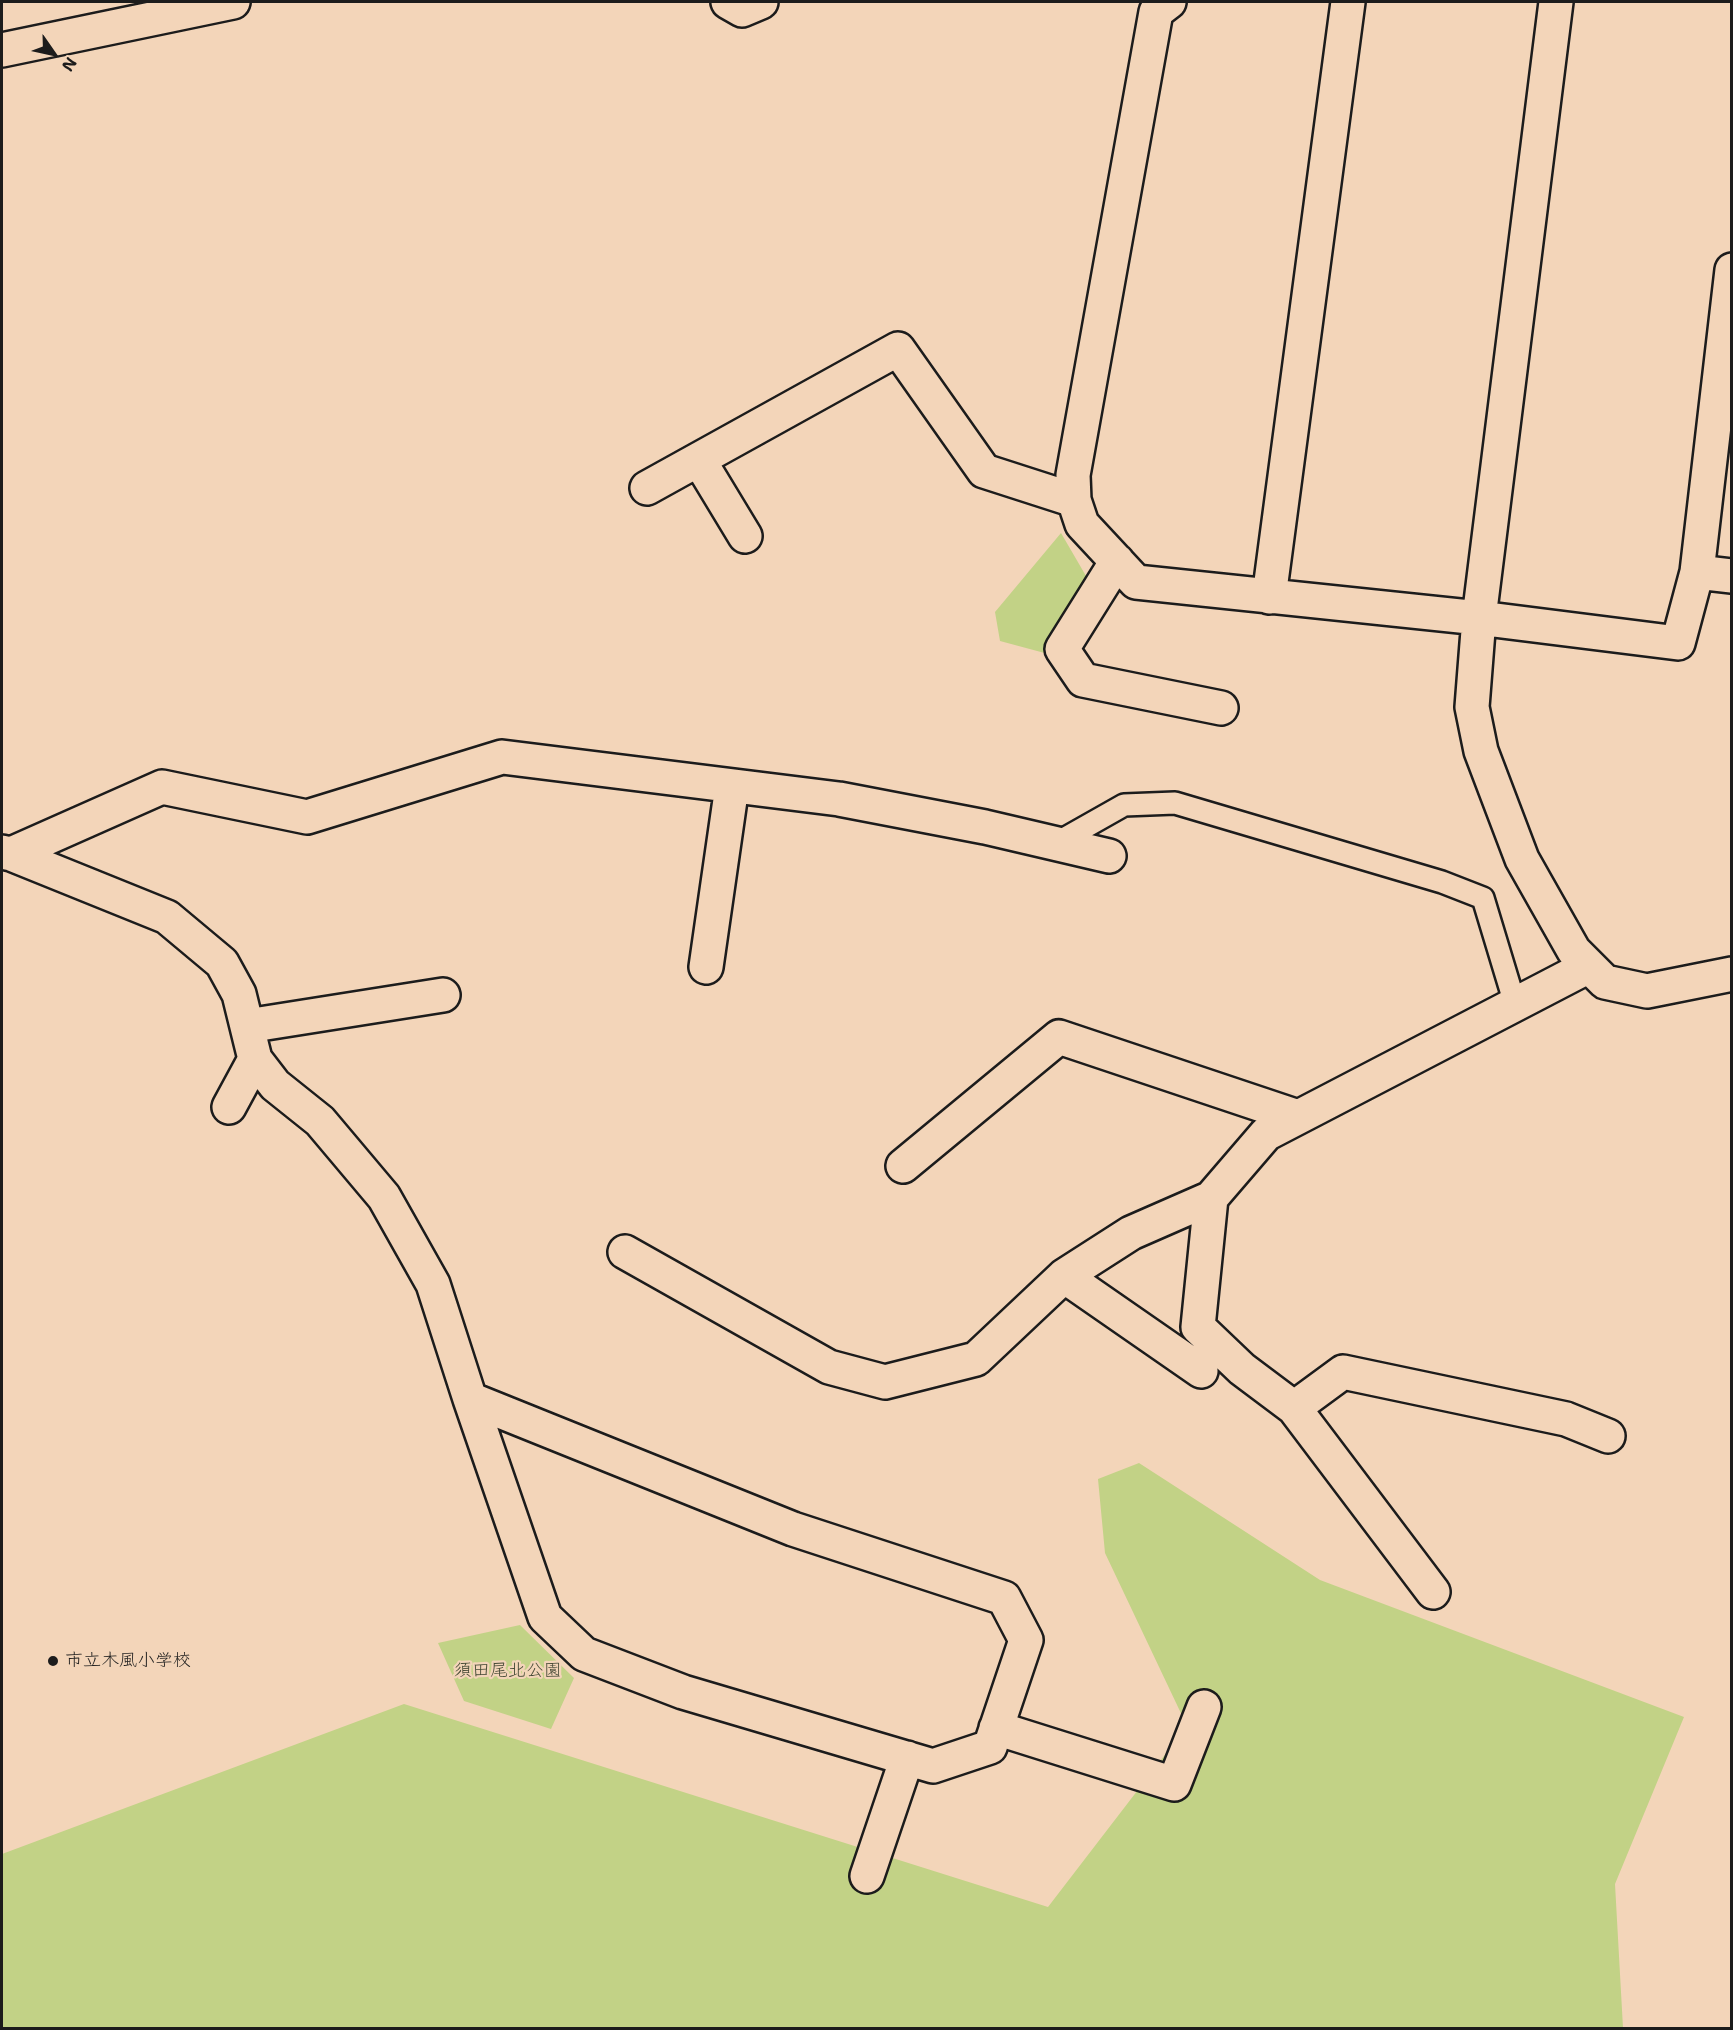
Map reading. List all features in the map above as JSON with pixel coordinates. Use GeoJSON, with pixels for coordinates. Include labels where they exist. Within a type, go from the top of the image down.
{"type":"FeatureCollection","features":[{"type":"Feature","properties":{"kind":"street"},"geometry":{"type":"LineString","coordinates":[[2,50],[233,2]]}},
{"type":"Feature","properties":{"kind":"street"},"geometry":{"type":"LineString","coordinates":[[728,2],[742,10],[761,2]]}},
{"type":"Feature","properties":{"kind":"street"},"geometry":{"type":"LineString","coordinates":[[1169,2],[1156,12],[1074,475],[1074,500],[1082,524],[1136,582],[1479,618],[1678,643],[1697,572],[1731,270]]}},
{"type":"Feature","properties":{"kind":"street"},"geometry":{"type":"LineString","coordinates":[[1269,597],[1348,2]]}},
{"type":"Feature","properties":{"kind":"street"},"geometry":{"type":"LineString","coordinates":[[1556,2],[1479,618],[1472,707],[1481,751],[1522,859],[1574,951],[1605,982],[1647,991],[1731,974]]}},
{"type":"Feature","properties":{"kind":"street"},"geometry":{"type":"LineString","coordinates":[[648,488],[898,349],[984,471],[1074,500]]}},
{"type":"Feature","properties":{"kind":"street"},"geometry":{"type":"LineString","coordinates":[[699,460],[745,536]]}},
{"type":"Feature","properties":{"kind":"street"},"geometry":{"type":"LineString","coordinates":[[1117,561],[1062,649],[1083,680],[1221,708]]}},
{"type":"Feature","properties":{"kind":"street"},"geometry":{"type":"LineString","coordinates":[[1697,572],[1731,576]]}},
{"type":"Feature","properties":{"kind":"street"},"geometry":{"type":"LineString","coordinates":[[6,853],[162,787],[307,817],[502,757],[839,799],[985,827],[1109,856]]}},
{"type":"Feature","properties":{"kind":"street"},"geometry":{"type":"LineString","coordinates":[[706,967],[732,786]]}},
{"type":"Feature","properties":{"kind":"street"},"geometry":{"type":"LineString","coordinates":[[6,853],[167,917],[222,963],[239,994],[255,1059],[275,1085],[320,1121],[384,1197],[433,1284],[470,1399],[545,1617],[584,1654],[683,1692],[933,1766],[990,1747],[1026,1640],[1004,1598],[793,1529],[470,1399]]}},
{"type":"Feature","properties":{"kind":"street"},"geometry":{"type":"LineString","coordinates":[[625,1252],[830,1367],[885,1382],[976,1359],[1064,1276],[1131,1233],[1211,1198],[1266,1134],[1589,966]]}},
{"type":"Feature","properties":{"kind":"street"},"geometry":{"type":"LineString","coordinates":[[247,1026],[442,995]]}},
{"type":"Feature","properties":{"kind":"street"},"geometry":{"type":"LineString","coordinates":[[903,1166],[1059,1037],[1298,1117]]}},
{"type":"Feature","properties":{"kind":"street"},"geometry":{"type":"LineString","coordinates":[[229,1107],[255,1059]]}},
{"type":"Feature","properties":{"kind":"street"},"geometry":{"type":"LineString","coordinates":[[1211,1198],[1198,1327],[1242,1369],[1294,1408],[1433,1592]]}},
{"type":"Feature","properties":{"kind":"street"},"geometry":{"type":"LineString","coordinates":[[1064,1276],[1201,1371]]}},
{"type":"Feature","properties":{"kind":"street"},"geometry":{"type":"LineString","coordinates":[[1294,1408],[1343,1372],[1566,1419],[1608,1436]]}},
{"type":"Feature","properties":{"kind":"street"},"geometry":{"type":"LineString","coordinates":[[996,1728],[1174,1784],[1204,1707]]}},
{"type":"Feature","properties":{"kind":"street"},"geometry":{"type":"LineString","coordinates":[[867,1876],[907,1758]]}},
{"type":"Feature","properties":{"kind":"lane"},"geometry":{"type":"LineString","coordinates":[[1055,843],[1124,805],[1175,803],[1442,882],[1483,898],[1515,1004]]}},
{"type":"Feature","properties":{"kind":"green space"},"geometry":{"type":"Polygon","coordinates":[[[1061,533],[1093,588],[1052,655],[1000,641],[995,612],[1061,533]]]}},
{"type":"Feature","properties":{"kind":"green space"},"geometry":{"type":"Polygon","coordinates":[[[1139,1463],[1320,1580],[1684,1717],[1615,1884],[1623,2028],[2,2028],[2,1854],[404,1704],[1048,1907],[1187,1726],[1105,1553],[1098,1479],[1139,1463]]]}},
{"type":"Feature","properties":{"kind":"green space","name":"須田尾北公園"},"geometry":{"type":"Polygon","coordinates":[[[520,1625],[574,1678],[551,1729],[464,1701],[438,1643],[520,1625]]]}},
{"type":"Feature","properties":{"kind":"place","name":"市立木風小学校"},"geometry":{"type":"Point","coordinates":[53,1661]}}]}
